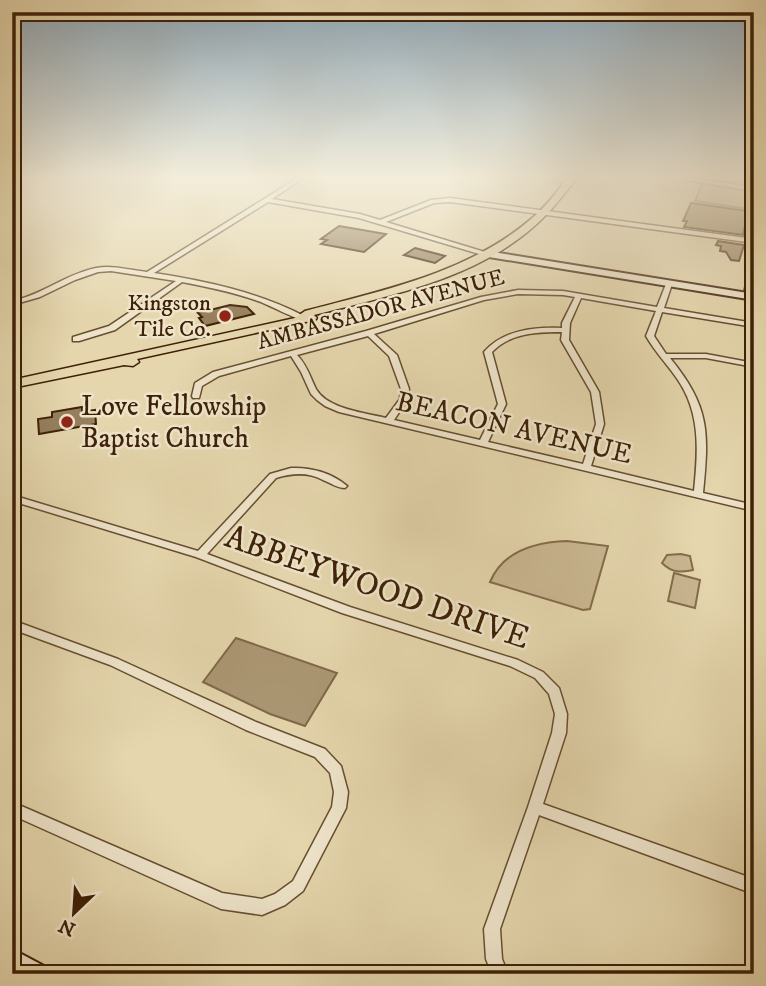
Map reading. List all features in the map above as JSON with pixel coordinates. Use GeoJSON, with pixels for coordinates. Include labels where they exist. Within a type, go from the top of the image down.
{"type":"FeatureCollection","features":[{"type":"Feature","properties":{"kind":"main road"},"geometry":{"type":"LineString","coordinates":[[13,384],[124,361],[130,363],[399,293],[486,254],[528,225]]}},
{"type":"Feature","properties":{"kind":"main road"},"geometry":{"type":"LineString","coordinates":[[486,254],[750,297]]}},
{"type":"Feature","properties":{"kind":"main road"},"geometry":{"type":"LineString","coordinates":[[12,961],[36,974]]}},
{"type":"Feature","properties":{"kind":"street"},"geometry":{"type":"LineString","coordinates":[[147,275],[227,225]]}},
{"type":"Feature","properties":{"kind":"street"},"geometry":{"type":"LineString","coordinates":[[391,225],[486,254]]}},
{"type":"Feature","properties":{"kind":"street"},"geometry":{"type":"LineString","coordinates":[[635,225],[754,242]]}},
{"type":"Feature","properties":{"kind":"street"},"geometry":{"type":"LineString","coordinates":[[750,297],[754,265]]}},
{"type":"Feature","properties":{"kind":"street"},"geometry":{"type":"LineString","coordinates":[[12,303],[39,296],[88,271],[111,269],[267,300],[301,318]]}},
{"type":"Feature","properties":{"kind":"street"},"geometry":{"type":"LineString","coordinates":[[76,339],[112,328],[179,282]]}},
{"type":"Feature","properties":{"kind":"street"},"geometry":{"type":"LineString","coordinates":[[669,284],[650,336],[687,386],[701,422],[704,444],[698,494]]}},
{"type":"Feature","properties":{"kind":"street","name":"AMBASSADOR AVENUE"},"geometry":{"type":"LineString","coordinates":[[196,396],[198,385],[216,374],[497,295],[538,291],[754,325]]}},
{"type":"Feature","properties":{"kind":"street"},"geometry":{"type":"LineString","coordinates":[[579,296],[565,330],[565,340],[591,382],[599,405],[600,424],[586,468]]}},
{"type":"Feature","properties":{"kind":"street"},"geometry":{"type":"LineString","coordinates":[[483,444],[502,404],[488,352],[495,344],[520,335],[536,331],[565,330]]}},
{"type":"Feature","properties":{"kind":"street"},"geometry":{"type":"LineString","coordinates":[[369,333],[393,355],[405,389],[404,399],[388,422]]}},
{"type":"Feature","properties":{"kind":"street","name":"BEACON AVENUE"},"geometry":{"type":"LineString","coordinates":[[293,354],[307,370],[308,385],[313,396],[325,404],[388,422],[754,508]]}},
{"type":"Feature","properties":{"kind":"street"},"geometry":{"type":"LineString","coordinates":[[665,356],[706,356],[754,365]]}},
{"type":"Feature","properties":{"kind":"street"},"geometry":{"type":"LineString","coordinates":[[12,436],[16,421],[13,384]]}},
{"type":"Feature","properties":{"kind":"street"},"geometry":{"type":"LineString","coordinates":[[200,555],[273,477],[289,470],[307,470],[325,475],[342,486]]}},
{"type":"Feature","properties":{"kind":"street","name":"ABBEYWOOD DRIVE"},"geometry":{"type":"LineString","coordinates":[[12,498],[200,555],[346,610],[514,663],[540,675],[555,692],[561,713],[559,733],[492,929],[494,958],[500,974]]}},
{"type":"Feature","properties":{"kind":"street"},"geometry":{"type":"LineString","coordinates":[[12,624],[114,662],[251,726],[320,753],[336,770],[341,792],[339,808],[329,830],[298,886],[279,900],[262,907],[221,901],[12,808]]}},
{"type":"Feature","properties":{"kind":"street"},"geometry":{"type":"LineString","coordinates":[[535,807],[754,887]]}},
{"type":"Feature","properties":{"kind":"shaded area"},"geometry":{"type":"Polygon","coordinates":[[[567,541],[608,546],[590,609],[583,610],[490,582],[503,563],[522,550],[544,543],[567,541]]]}},
{"type":"Feature","properties":{"kind":"shaded area"},"geometry":{"type":"Polygon","coordinates":[[[667,555],[690,556],[693,570],[674,571],[662,563],[667,555]]]}},
{"type":"Feature","properties":{"kind":"shaded area"},"geometry":{"type":"Polygon","coordinates":[[[674,573],[700,580],[695,608],[668,601],[674,573]]]}},
{"type":"Feature","properties":{"kind":"shaded area"},"geometry":{"type":"Polygon","coordinates":[[[236,638],[337,673],[305,726],[270,714],[203,682],[236,638]]]}},
{"type":"Feature","properties":{"kind":"building"},"geometry":{"type":"Polygon","coordinates":[[[750,225],[749,230],[744,229],[743,235],[684,227],[750,225]]]}},
{"type":"Feature","properties":{"kind":"building"},"geometry":{"type":"Polygon","coordinates":[[[339,226],[386,234],[364,252],[321,244],[327,240],[321,239],[339,226]]]}},
{"type":"Feature","properties":{"kind":"building"},"geometry":{"type":"Polygon","coordinates":[[[718,241],[744,245],[739,261],[731,260],[726,252],[720,251],[721,246],[716,245],[718,241]]]}},
{"type":"Feature","properties":{"kind":"building"},"geometry":{"type":"Polygon","coordinates":[[[415,248],[445,256],[435,263],[404,255],[415,248]]]}},
{"type":"Feature","properties":{"kind":"building","name":"Kingston Tile Co."},"geometry":{"type":"Polygon","coordinates":[[[230,305],[247,307],[254,314],[205,326],[199,318],[202,317],[198,313],[230,305]]]}},
{"type":"Feature","properties":{"kind":"building","name":"Love Fellowship Baptist Church"},"geometry":{"type":"Polygon","coordinates":[[[82,407],[82,412],[95,410],[96,424],[39,434],[38,419],[52,417],[52,412],[82,407]]]}},
{"type":"Feature","properties":{"kind":"place","name":"Kingston Tile Co."},"geometry":{"type":"Point","coordinates":[225,316]}},
{"type":"Feature","properties":{"kind":"place","name":"Love Fellowship Baptist Church"},"geometry":{"type":"Point","coordinates":[67,422]}}]}
